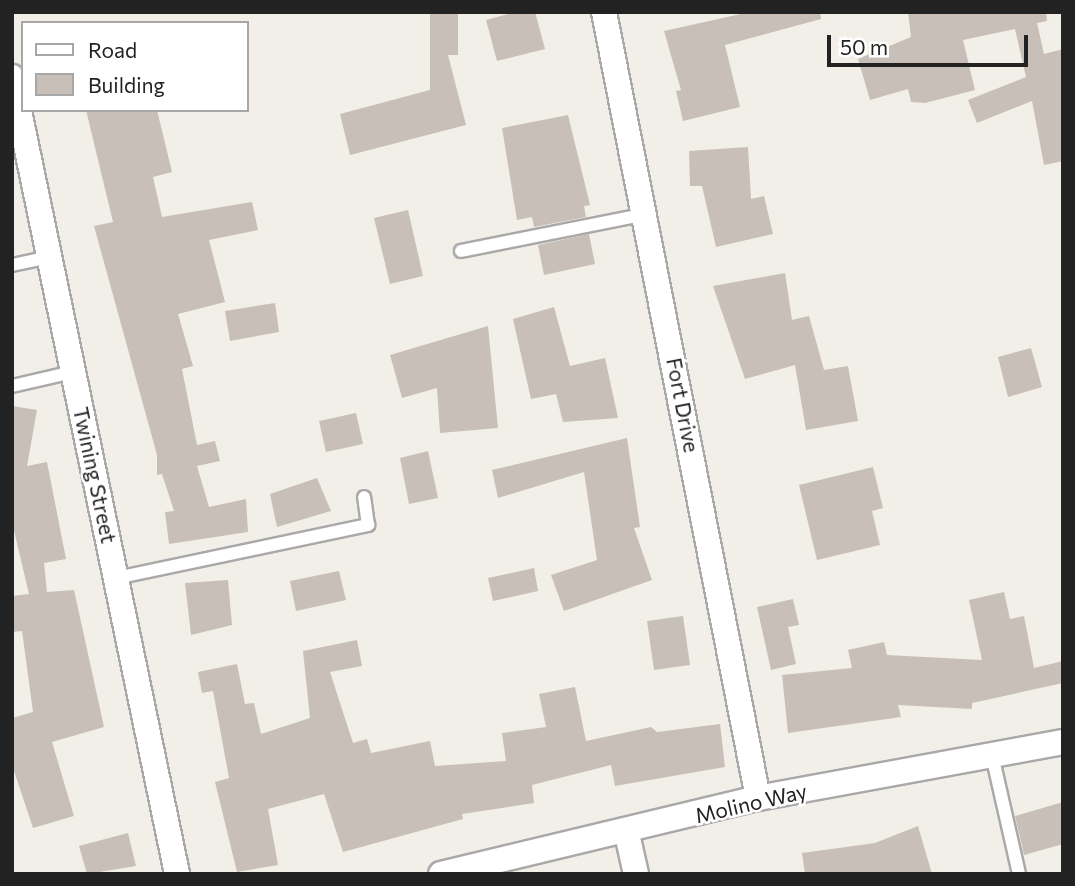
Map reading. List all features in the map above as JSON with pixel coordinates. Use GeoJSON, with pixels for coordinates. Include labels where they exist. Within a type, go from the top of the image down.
{"type":"FeatureCollection","features":[{"type":"Feature","properties":{"kind":"street","name":"Fort Drive"},"geometry":{"type":"LineString","coordinates":[[604,12],[646,214],[758,798]]}},
{"type":"Feature","properties":{"kind":"street","name":"Twining Street"},"geometry":{"type":"LineString","coordinates":[[12,77],[177,874]]}},
{"type":"Feature","properties":{"kind":"street","name":"Molino Way"},"geometry":{"type":"LineString","coordinates":[[441,874],[627,834],[758,798],[1063,742]]}},
{"type":"Feature","properties":{"kind":"street"},"geometry":{"type":"LineString","coordinates":[[627,834],[636,874]]}},
{"type":"Feature","properties":{"kind":"lane"},"geometry":{"type":"LineString","coordinates":[[461,251],[646,214]]}},
{"type":"Feature","properties":{"kind":"lane"},"geometry":{"type":"LineString","coordinates":[[12,265],[49,257]]}},
{"type":"Feature","properties":{"kind":"lane"},"geometry":{"type":"LineString","coordinates":[[12,386],[73,372]]}},
{"type":"Feature","properties":{"kind":"lane"},"geometry":{"type":"LineString","coordinates":[[116,578],[368,525],[364,497]]}},
{"type":"Feature","properties":{"kind":"lane"},"geometry":{"type":"LineString","coordinates":[[992,755],[1018,874]]}},
{"type":"Feature","properties":{"kind":"building"},"geometry":{"type":"Polygon","coordinates":[[[430,12],[458,12],[458,55],[448,55],[466,125],[350,155],[340,114],[430,90],[430,12]]]}},
{"type":"Feature","properties":{"kind":"building"},"geometry":{"type":"Polygon","coordinates":[[[515,12],[535,12],[545,49],[497,61],[486,20],[515,12]]]}},
{"type":"Feature","properties":{"kind":"building"},"geometry":{"type":"Polygon","coordinates":[[[750,12],[820,12],[821,19],[725,45],[740,107],[683,121],[676,91],[681,90],[664,31],[750,12]]]}},
{"type":"Feature","properties":{"kind":"building"},"geometry":{"type":"Polygon","coordinates":[[[908,12],[1046,12],[1047,21],[1037,23],[1044,54],[1063,49],[1063,161],[1044,165],[1032,101],[977,123],[968,100],[1026,77],[1015,29],[963,40],[975,90],[925,103],[911,102],[908,89],[870,100],[858,59],[911,37],[908,12]]]}},
{"type":"Feature","properties":{"kind":"building"},"geometry":{"type":"Polygon","coordinates":[[[86,112],[157,112],[172,172],[153,177],[162,217],[252,202],[258,230],[209,240],[225,302],[178,314],[193,366],[182,369],[197,445],[215,441],[220,461],[197,466],[209,507],[246,499],[248,532],[169,544],[165,512],[174,511],[162,474],[157,475],[157,455],[94,226],[113,222],[86,112]]]}},
{"type":"Feature","properties":{"kind":"building"},"geometry":{"type":"Polygon","coordinates":[[[568,115],[590,205],[584,206],[586,217],[534,227],[532,217],[517,220],[502,128],[568,115]]]}},
{"type":"Feature","properties":{"kind":"building"},"geometry":{"type":"Polygon","coordinates":[[[748,147],[751,199],[764,196],[773,234],[716,247],[702,186],[690,186],[689,151],[748,147]]]}},
{"type":"Feature","properties":{"kind":"building"},"geometry":{"type":"Polygon","coordinates":[[[408,210],[423,276],[390,284],[374,218],[408,210]]]}},
{"type":"Feature","properties":{"kind":"building"},"geometry":{"type":"Polygon","coordinates":[[[589,234],[595,264],[544,275],[538,245],[589,234]]]}},
{"type":"Feature","properties":{"kind":"building"},"geometry":{"type":"Polygon","coordinates":[[[785,273],[792,320],[809,316],[824,370],[848,366],[858,421],[806,430],[795,365],[745,379],[713,286],[785,273]]]}},
{"type":"Feature","properties":{"kind":"building"},"geometry":{"type":"Polygon","coordinates":[[[275,303],[279,332],[230,341],[225,311],[275,303]]]}},
{"type":"Feature","properties":{"kind":"building"},"geometry":{"type":"Polygon","coordinates":[[[554,307],[570,366],[605,358],[618,418],[563,422],[556,394],[531,399],[513,319],[554,307]]]}},
{"type":"Feature","properties":{"kind":"building"},"geometry":{"type":"Polygon","coordinates":[[[488,326],[498,428],[440,433],[437,388],[402,398],[390,355],[488,326]]]}},
{"type":"Feature","properties":{"kind":"building"},"geometry":{"type":"Polygon","coordinates":[[[1031,348],[1042,387],[1008,397],[998,357],[1031,348]]]}},
{"type":"Feature","properties":{"kind":"building"},"geometry":{"type":"Polygon","coordinates":[[[12,406],[37,410],[27,466],[47,462],[66,559],[44,563],[47,592],[74,590],[104,727],[52,742],[74,816],[33,828],[12,765],[12,718],[33,712],[22,631],[12,632],[12,596],[29,594],[12,522],[12,406]]]}},
{"type":"Feature","properties":{"kind":"building"},"geometry":{"type":"Polygon","coordinates":[[[356,413],[363,444],[326,452],[319,421],[356,413]]]}},
{"type":"Feature","properties":{"kind":"building"},"geometry":{"type":"Polygon","coordinates":[[[627,438],[640,527],[634,528],[652,580],[564,611],[551,575],[597,560],[584,472],[498,498],[492,470],[627,438]]]}},
{"type":"Feature","properties":{"kind":"building"},"geometry":{"type":"Polygon","coordinates":[[[428,451],[438,498],[409,504],[400,458],[428,451]]]}},
{"type":"Feature","properties":{"kind":"building"},"geometry":{"type":"Polygon","coordinates":[[[873,467],[883,508],[872,511],[880,545],[817,560],[799,485],[873,467]]]}},
{"type":"Feature","properties":{"kind":"building"},"geometry":{"type":"Polygon","coordinates":[[[317,478],[331,511],[277,527],[270,494],[317,478]]]}},
{"type":"Feature","properties":{"kind":"building"},"geometry":{"type":"Polygon","coordinates":[[[534,568],[538,591],[493,601],[488,578],[534,568]]]}},
{"type":"Feature","properties":{"kind":"building"},"geometry":{"type":"Polygon","coordinates":[[[339,571],[346,600],[296,611],[290,581],[339,571]]]}},
{"type":"Feature","properties":{"kind":"building"},"geometry":{"type":"Polygon","coordinates":[[[228,580],[232,625],[191,635],[185,583],[228,580]]]}},
{"type":"Feature","properties":{"kind":"building"},"geometry":{"type":"Polygon","coordinates":[[[1004,592],[1010,619],[1024,616],[1034,668],[1063,661],[1063,683],[972,703],[972,709],[898,705],[901,717],[788,733],[782,675],[852,668],[848,650],[884,642],[887,655],[982,660],[969,600],[1004,592]]]}},
{"type":"Feature","properties":{"kind":"building"},"geometry":{"type":"Polygon","coordinates":[[[793,599],[799,625],[788,627],[796,664],[771,670],[757,607],[793,599]]]}},
{"type":"Feature","properties":{"kind":"building"},"geometry":{"type":"Polygon","coordinates":[[[683,616],[690,665],[654,670],[647,621],[683,616]]]}},
{"type":"Feature","properties":{"kind":"building"},"geometry":{"type":"Polygon","coordinates":[[[357,640],[362,666],[330,672],[353,743],[367,739],[371,753],[430,741],[435,766],[506,761],[502,733],[546,727],[539,694],[575,687],[586,741],[651,727],[657,732],[720,724],[725,767],[615,786],[611,765],[532,785],[534,803],[462,814],[463,819],[343,852],[324,794],[268,809],[278,865],[237,872],[215,782],[229,778],[213,691],[202,693],[198,672],[237,664],[245,704],[254,703],[261,734],[310,718],[303,651],[357,640]]]}},
{"type":"Feature","properties":{"kind":"building"},"geometry":{"type":"Polygon","coordinates":[[[1063,802],[1063,844],[1024,855],[1015,816],[1063,802]]]}},
{"type":"Feature","properties":{"kind":"building"},"geometry":{"type":"Polygon","coordinates":[[[918,826],[932,874],[805,874],[802,853],[875,843],[918,826]]]}},
{"type":"Feature","properties":{"kind":"building"},"geometry":{"type":"Polygon","coordinates":[[[128,833],[136,866],[87,874],[79,846],[128,833]]]}}]}
